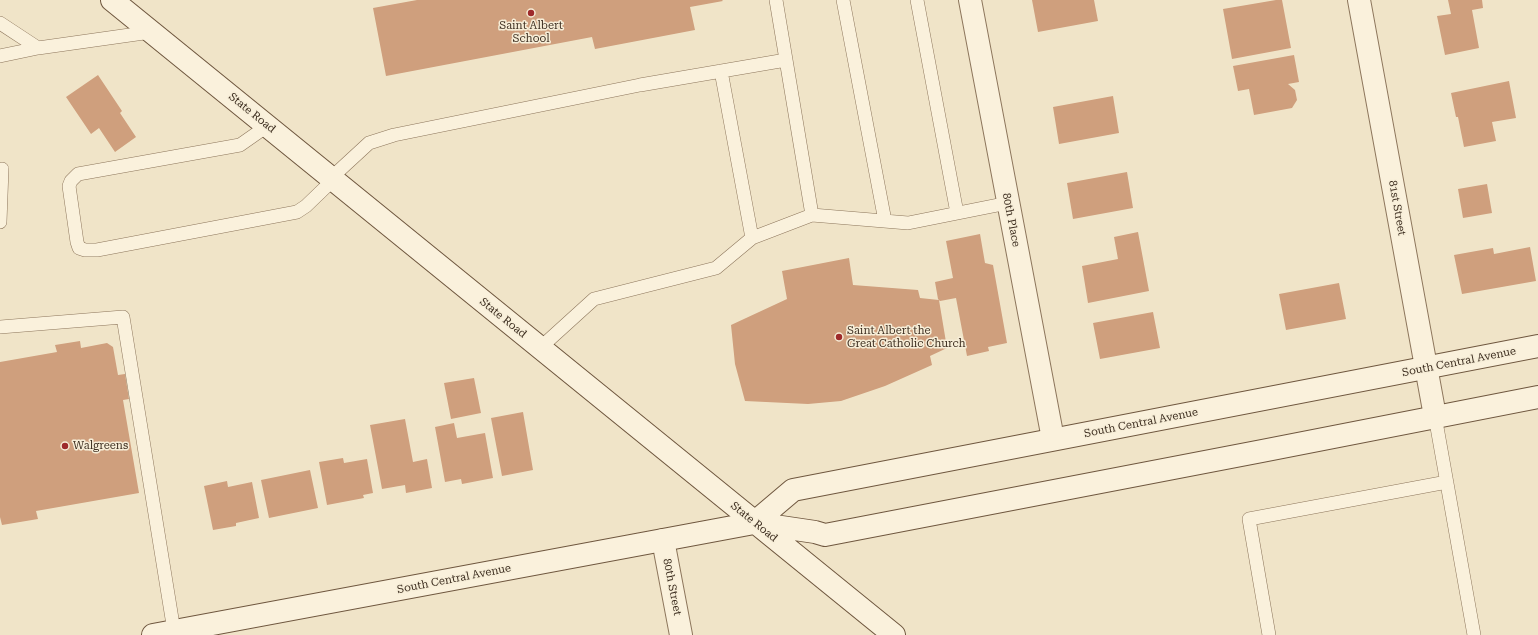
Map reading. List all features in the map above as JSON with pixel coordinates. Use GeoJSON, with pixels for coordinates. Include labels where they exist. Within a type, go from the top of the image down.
{"type":"FeatureCollection","features":[{"type":"Feature","properties":{"kind":"street","name":"State Road"},"geometry":{"type":"LineString","coordinates":[[112,0],[754,523],[894,635]]}},
{"type":"Feature","properties":{"kind":"street","name":"80th Place"},"geometry":{"type":"LineString","coordinates":[[970,0],[1053,439]]}},
{"type":"Feature","properties":{"kind":"street","name":"81st Street"},"geometry":{"type":"LineString","coordinates":[[1359,0],[1435,416]]}},
{"type":"Feature","properties":{"kind":"street","name":"South Central Avenue"},"geometry":{"type":"LineString","coordinates":[[754,523],[793,490],[1053,439],[1426,369],[1538,346]]}},
{"type":"Feature","properties":{"kind":"street","name":"South Central Avenue"},"geometry":{"type":"LineString","coordinates":[[153,635],[754,523],[815,532],[825,535],[1538,397]]}},
{"type":"Feature","properties":{"kind":"street","name":"80th Street"},"geometry":{"type":"LineString","coordinates":[[663,540],[680,635]]}},
{"type":"Feature","properties":{"kind":"lane"},"geometry":{"type":"LineString","coordinates":[[776,0],[812,215]]}},
{"type":"Feature","properties":{"kind":"lane"},"geometry":{"type":"LineString","coordinates":[[844,0],[885,221]]}},
{"type":"Feature","properties":{"kind":"lane"},"geometry":{"type":"LineString","coordinates":[[917,0],[957,213]]}},
{"type":"Feature","properties":{"kind":"lane"},"geometry":{"type":"LineString","coordinates":[[0,23],[38,48]]}},
{"type":"Feature","properties":{"kind":"lane"},"geometry":{"type":"LineString","coordinates":[[0,56],[38,48],[151,32]]}},
{"type":"Feature","properties":{"kind":"lane"},"geometry":{"type":"LineString","coordinates":[[265,124],[260,131],[240,145],[78,174],[71,181],[69,186],[79,248],[86,250],[97,250],[297,212],[306,206],[369,143],[394,135],[640,85],[786,60]]}},
{"type":"Feature","properties":{"kind":"lane"},"geometry":{"type":"LineString","coordinates":[[721,71],[752,238]]}},
{"type":"Feature","properties":{"kind":"lane"},"geometry":{"type":"LineString","coordinates":[[0,222],[2,169]]}},
{"type":"Feature","properties":{"kind":"lane"},"geometry":{"type":"LineString","coordinates":[[540,348],[594,299],[716,268],[752,238],[812,215],[908,223],[1008,203]]}},
{"type":"Feature","properties":{"kind":"lane"},"geometry":{"type":"LineString","coordinates":[[0,327],[123,317],[174,631]]}},
{"type":"Feature","properties":{"kind":"lane"},"geometry":{"type":"LineString","coordinates":[[1435,416],[1474,635]]}},
{"type":"Feature","properties":{"kind":"lane"},"geometry":{"type":"LineString","coordinates":[[1269,635],[1249,518],[1447,482]]}},
{"type":"Feature","properties":{"kind":"building"},"geometry":{"type":"Polygon","coordinates":[[[417,0],[723,1],[690,7],[695,30],[595,49],[592,37],[386,76],[373,8],[417,0]]]}},
{"type":"Feature","properties":{"kind":"building"},"geometry":{"type":"Polygon","coordinates":[[[1032,0],[1094,0],[1098,21],[1038,32],[1032,0]]]}},
{"type":"Feature","properties":{"kind":"building"},"geometry":{"type":"Polygon","coordinates":[[[1282,0],[1291,48],[1232,59],[1223,9],[1282,0]]]}},
{"type":"Feature","properties":{"kind":"building"},"geometry":{"type":"Polygon","coordinates":[[[1448,0],[1482,0],[1483,8],[1472,10],[1479,48],[1445,55],[1437,16],[1451,14],[1448,0]]]}},
{"type":"Feature","properties":{"kind":"building"},"geometry":{"type":"Polygon","coordinates":[[[1294,55],[1299,82],[1288,84],[1295,90],[1297,100],[1292,108],[1254,115],[1249,89],[1238,91],[1233,66],[1294,55]]]}},
{"type":"Feature","properties":{"kind":"building"},"geometry":{"type":"Polygon","coordinates":[[[98,75],[122,111],[120,113],[136,137],[115,152],[99,128],[91,134],[66,97],[98,75]]]}},
{"type":"Feature","properties":{"kind":"building"},"geometry":{"type":"Polygon","coordinates":[[[1509,81],[1516,118],[1492,122],[1496,141],[1464,147],[1451,93],[1509,81]]]}},
{"type":"Feature","properties":{"kind":"building"},"geometry":{"type":"Polygon","coordinates":[[[1113,96],[1119,133],[1059,144],[1053,107],[1113,96]]]}},
{"type":"Feature","properties":{"kind":"building"},"geometry":{"type":"Polygon","coordinates":[[[1127,172],[1133,208],[1073,219],[1067,183],[1127,172]]]}},
{"type":"Feature","properties":{"kind":"building"},"geometry":{"type":"Polygon","coordinates":[[[1487,184],[1492,213],[1463,218],[1458,189],[1487,184]]]}},
{"type":"Feature","properties":{"kind":"building"},"geometry":{"type":"Polygon","coordinates":[[[1138,232],[1149,291],[1088,303],[1082,266],[1118,259],[1114,237],[1138,232]]]}},
{"type":"Feature","properties":{"kind":"building"},"geometry":{"type":"Polygon","coordinates":[[[980,234],[985,263],[993,265],[1007,343],[988,347],[989,351],[967,356],[956,298],[940,301],[938,299],[935,282],[953,278],[946,241],[980,234]]]}},
{"type":"Feature","properties":{"kind":"building"},"geometry":{"type":"Polygon","coordinates":[[[1530,247],[1536,281],[1462,294],[1454,255],[1493,248],[1494,254],[1530,247]]]}},
{"type":"Feature","properties":{"kind":"building","name":"Saint Albert the Great Catholic Church"},"geometry":{"type":"Polygon","coordinates":[[[849,258],[853,285],[918,290],[920,298],[939,300],[947,348],[930,356],[932,365],[885,386],[841,401],[808,404],[745,401],[735,364],[731,325],[787,299],[782,271],[849,258]]]}},
{"type":"Feature","properties":{"kind":"building"},"geometry":{"type":"Polygon","coordinates":[[[1339,283],[1346,319],[1286,330],[1279,294],[1339,283]]]}},
{"type":"Feature","properties":{"kind":"building"},"geometry":{"type":"Polygon","coordinates":[[[1153,312],[1160,348],[1100,359],[1093,323],[1153,312]]]}},
{"type":"Feature","properties":{"kind":"building","name":"Walgreens"},"geometry":{"type":"Polygon","coordinates":[[[80,341],[81,348],[107,343],[113,347],[118,375],[125,374],[129,399],[123,400],[139,493],[36,511],[38,519],[2,525],[0,517],[0,362],[57,352],[55,345],[80,341]]]}},
{"type":"Feature","properties":{"kind":"building"},"geometry":{"type":"Polygon","coordinates":[[[474,378],[481,413],[451,419],[444,383],[474,378]]]}},
{"type":"Feature","properties":{"kind":"building"},"geometry":{"type":"Polygon","coordinates":[[[523,412],[533,470],[502,476],[491,418],[523,412]]]}},
{"type":"Feature","properties":{"kind":"building"},"geometry":{"type":"Polygon","coordinates":[[[405,419],[413,462],[427,459],[432,488],[406,493],[405,485],[382,489],[370,425],[405,419]]]}},
{"type":"Feature","properties":{"kind":"building"},"geometry":{"type":"Polygon","coordinates":[[[454,423],[457,438],[485,433],[493,478],[462,484],[461,479],[445,482],[435,427],[454,423]]]}},
{"type":"Feature","properties":{"kind":"building"},"geometry":{"type":"Polygon","coordinates":[[[343,458],[344,463],[367,459],[373,493],[363,495],[364,498],[327,505],[319,462],[343,458]]]}},
{"type":"Feature","properties":{"kind":"building"},"geometry":{"type":"Polygon","coordinates":[[[310,470],[318,508],[269,518],[261,480],[310,470]]]}},
{"type":"Feature","properties":{"kind":"building"},"geometry":{"type":"Polygon","coordinates":[[[227,481],[228,487],[252,482],[259,518],[236,523],[236,526],[213,530],[204,486],[227,481]]]}},
{"type":"Feature","properties":{"kind":"place","name":"Saint Albert School"},"geometry":{"type":"Point","coordinates":[531,13]}},
{"type":"Feature","properties":{"kind":"place","name":"Saint Albert the Great Catholic Church"},"geometry":{"type":"Point","coordinates":[839,337]}},
{"type":"Feature","properties":{"kind":"place","name":"Walgreens"},"geometry":{"type":"Point","coordinates":[65,446]}}]}
